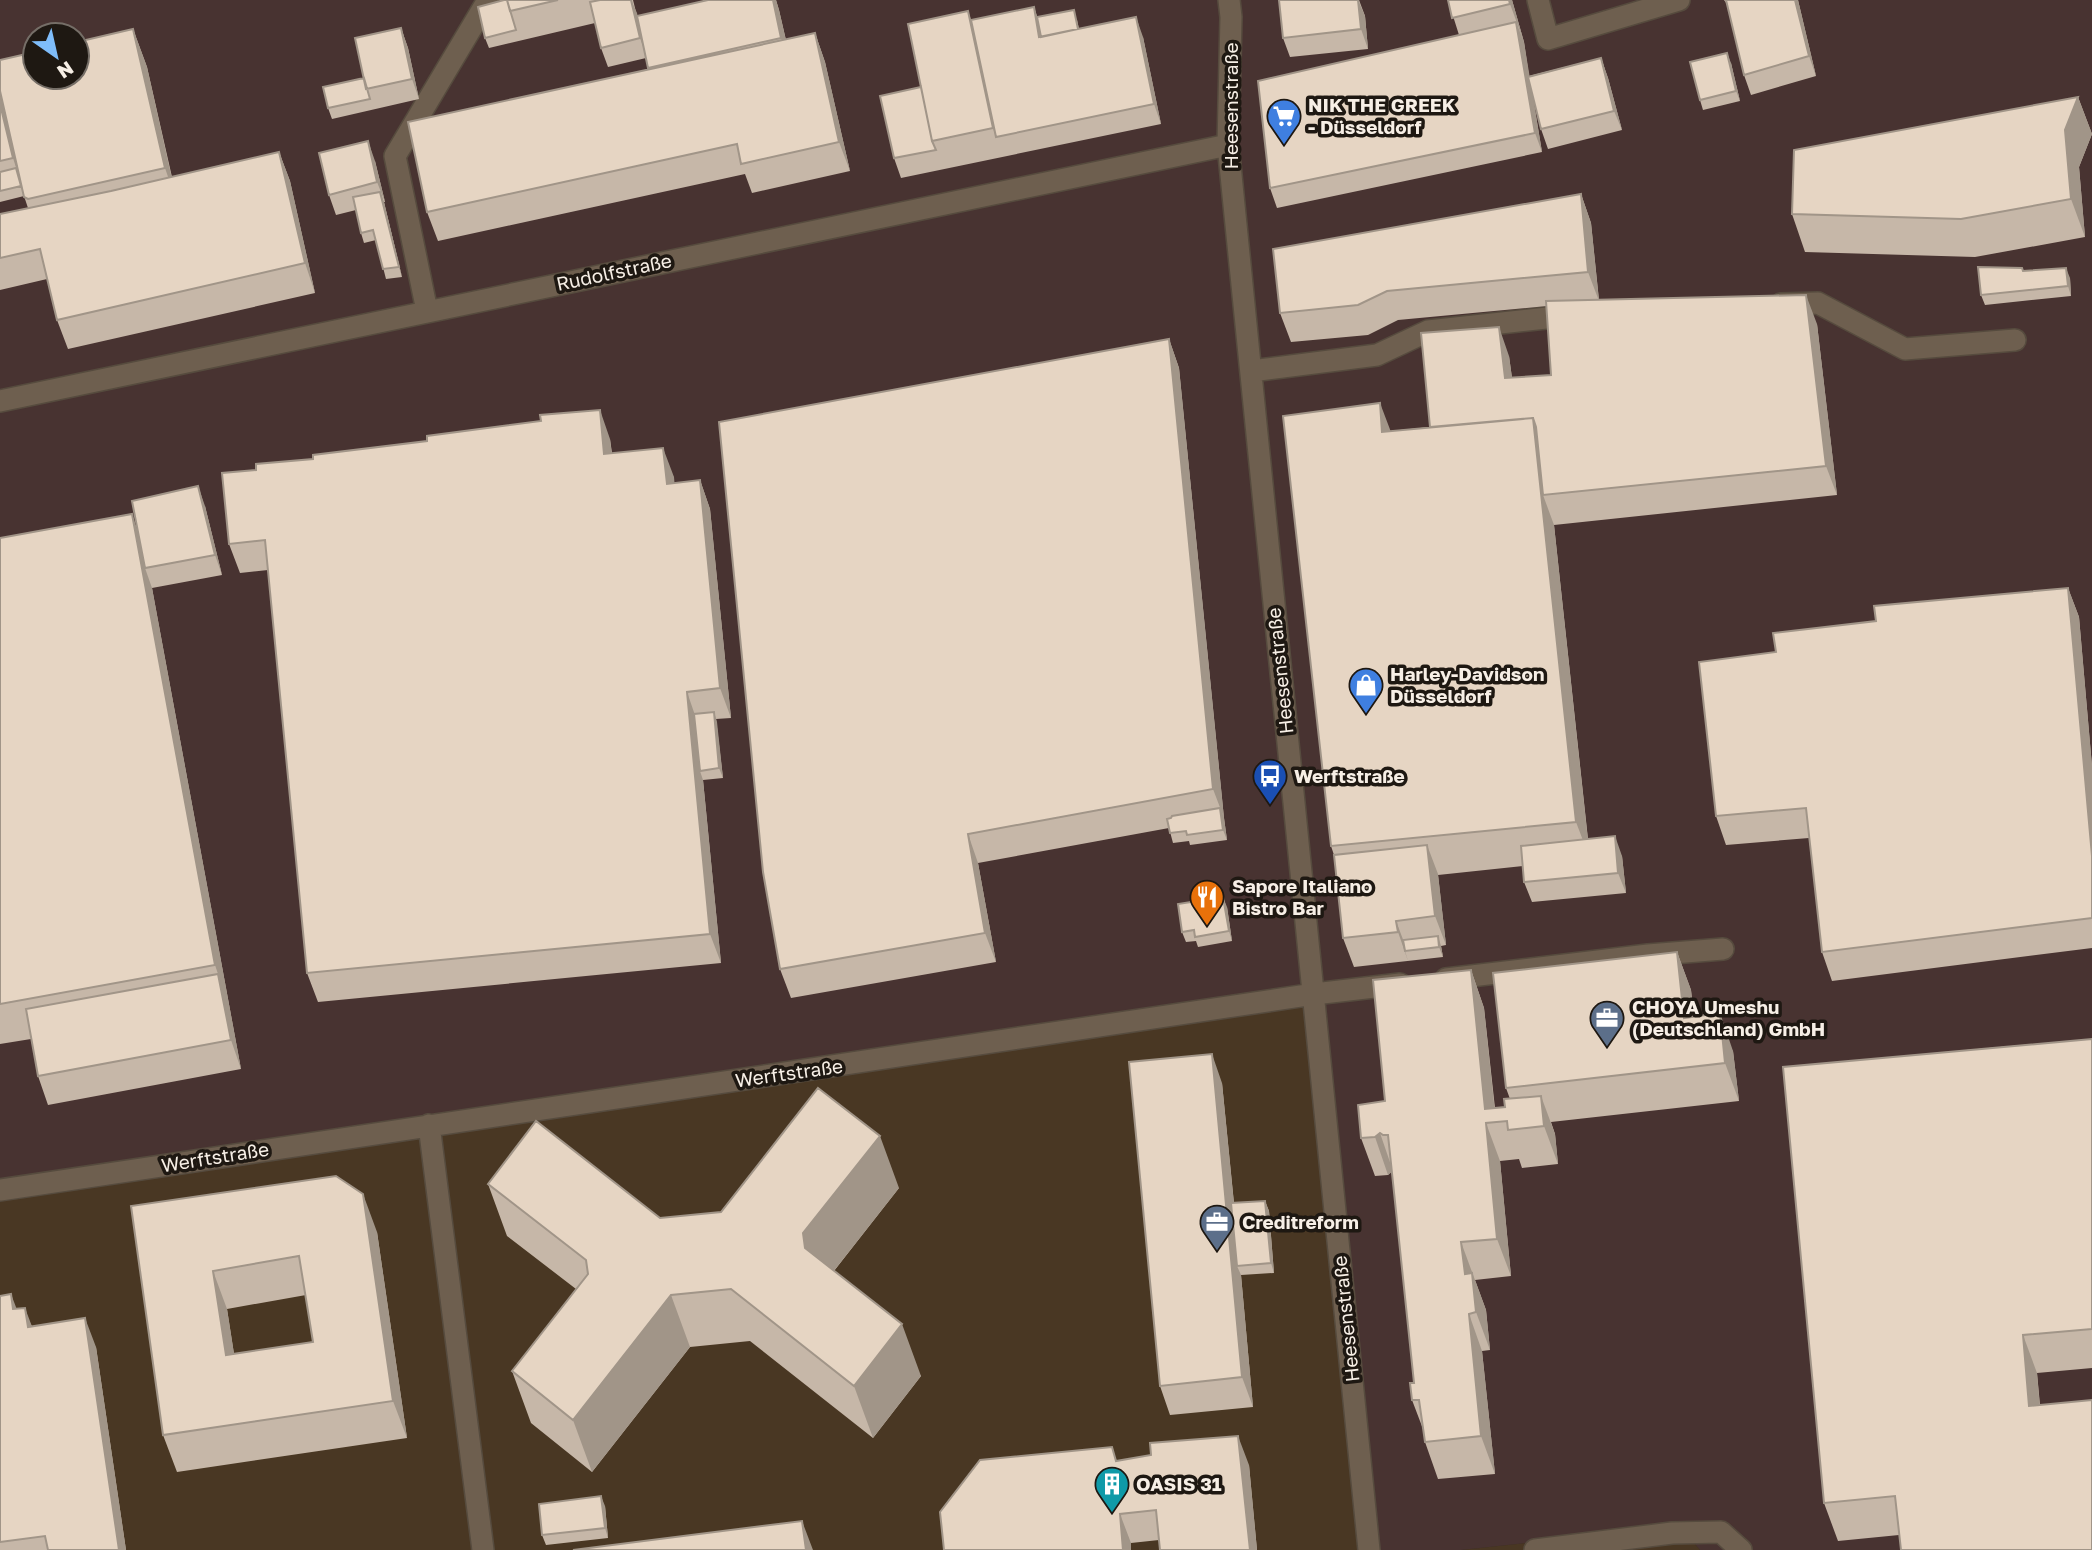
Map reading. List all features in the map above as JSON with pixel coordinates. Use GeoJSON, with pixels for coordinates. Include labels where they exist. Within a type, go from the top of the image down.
{"type":"FeatureCollection","features":[{"type":"Feature","properties":{"kind":"street"},"geometry":{"type":"LineString","coordinates":[[428,311],[395,156],[488,0]]}},
{"type":"Feature","properties":{"kind":"street","name":"Heesenstraße"},"geometry":{"type":"LineString","coordinates":[[1229,0],[1231,17],[1228,145],[1369,1550]]}},
{"type":"Feature","properties":{"kind":"street"},"geometry":{"type":"LineString","coordinates":[[1538,0],[1548,39],[1679,0]]}},
{"type":"Feature","properties":{"kind":"street","name":"Rudolfstraße"},"geometry":{"type":"LineString","coordinates":[[0,401],[1228,145]]}},
{"type":"Feature","properties":{"kind":"street"},"geometry":{"type":"LineString","coordinates":[[1763,305],[1818,303],[1905,349],[2015,340]]}},
{"type":"Feature","properties":{"kind":"street"},"geometry":{"type":"LineString","coordinates":[[1251,371],[1377,355],[1428,331],[1600,312]]}},
{"type":"Feature","properties":{"kind":"street","name":"Werftstraße"},"geometry":{"type":"LineString","coordinates":[[0,1190],[1314,994],[1648,955],[1723,949]]}},
{"type":"Feature","properties":{"kind":"street"},"geometry":{"type":"LineString","coordinates":[[429,1125],[482,1550]]}},
{"type":"Feature","properties":{"kind":"street"},"geometry":{"type":"LineString","coordinates":[[1535,1550],[1672,1533],[1721,1532],[1741,1550]]}},
{"type":"Feature","properties":{"kind":"shaded area"},"geometry":{"type":"Polygon","coordinates":[[[0,0],[2092,0],[2092,1550],[1700,1550],[1680,1526],[1461,1550],[1377,1550],[1310,990],[0,1183],[0,0]]]}},
{"type":"Feature","properties":{"kind":"shaded area"},"geometry":{"type":"Polygon","coordinates":[[[1310,990],[1377,1550],[0,1550],[0,1186],[1310,990]]]}},
{"type":"Feature","properties":{"kind":"shaded area"},"geometry":{"type":"Polygon","coordinates":[[[1680,1526],[1700,1550],[1461,1550],[1680,1526]]]}},
{"type":"Feature","properties":{"kind":"building"},"geometry":{"type":"Polygon","coordinates":[[[507,0],[516,30],[485,38],[478,7],[507,0]]]}},
{"type":"Feature","properties":{"kind":"building"},"geometry":{"type":"Polygon","coordinates":[[[507,0],[558,0],[510,11],[507,0]]]}},
{"type":"Feature","properties":{"kind":"building"},"geometry":{"type":"Polygon","coordinates":[[[631,0],[640,38],[601,48],[590,2],[631,0]]]}},
{"type":"Feature","properties":{"kind":"building"},"geometry":{"type":"Polygon","coordinates":[[[708,0],[773,0],[781,38],[648,68],[637,16],[708,0]]]}},
{"type":"Feature","properties":{"kind":"building"},"geometry":{"type":"Polygon","coordinates":[[[1279,0],[1358,0],[1361,29],[1283,38],[1279,0]]]}},
{"type":"Feature","properties":{"kind":"building"},"geometry":{"type":"Polygon","coordinates":[[[1448,0],[1509,0],[1510,4],[1452,18],[1448,0]]]}},
{"type":"Feature","properties":{"kind":"building"},"geometry":{"type":"Polygon","coordinates":[[[1726,0],[1795,0],[1809,56],[1744,75],[1726,0]]]}},
{"type":"Feature","properties":{"kind":"building"},"geometry":{"type":"Polygon","coordinates":[[[1034,7],[1039,37],[1136,17],[1154,104],[996,137],[971,20],[1034,7]]]}},
{"type":"Feature","properties":{"kind":"building"},"geometry":{"type":"Polygon","coordinates":[[[1074,10],[1078,29],[1041,37],[1037,17],[1074,10]]]}},
{"type":"Feature","properties":{"kind":"building"},"geometry":{"type":"Polygon","coordinates":[[[968,11],[993,128],[932,141],[908,24],[968,11]]]}},
{"type":"Feature","properties":{"kind":"building"},"geometry":{"type":"Polygon","coordinates":[[[1516,22],[1535,133],[1270,188],[1258,81],[1516,22]]]}},
{"type":"Feature","properties":{"kind":"building"},"geometry":{"type":"Polygon","coordinates":[[[401,28],[412,79],[366,89],[355,38],[401,28]]]}},
{"type":"Feature","properties":{"kind":"building"},"geometry":{"type":"Polygon","coordinates":[[[133,29],[165,168],[28,199],[24,197],[0,91],[0,60],[21,55],[21,91],[91,91],[91,39],[133,29]]]}},
{"type":"Feature","properties":{"kind":"building"},"geometry":{"type":"Polygon","coordinates":[[[815,33],[839,142],[741,164],[737,144],[427,212],[408,122],[815,33]]]}},
{"type":"Feature","properties":{"kind":"building"},"geometry":{"type":"Polygon","coordinates":[[[1727,53],[1736,91],[1700,100],[1690,62],[1727,53]]]}},
{"type":"Feature","properties":{"kind":"building"},"geometry":{"type":"Polygon","coordinates":[[[1601,58],[1614,111],[1541,129],[1528,77],[1601,58]]]}},
{"type":"Feature","properties":{"kind":"building"},"geometry":{"type":"Polygon","coordinates":[[[364,78],[370,99],[328,108],[323,87],[364,78]]]}},
{"type":"Feature","properties":{"kind":"building"},"geometry":{"type":"Polygon","coordinates":[[[921,87],[936,150],[894,158],[880,96],[921,87]]]}},
{"type":"Feature","properties":{"kind":"building"},"geometry":{"type":"Polygon","coordinates":[[[2078,97],[2065,130],[2071,199],[1961,219],[1792,214],[1794,150],[2078,97]]]}},
{"type":"Feature","properties":{"kind":"building"},"geometry":{"type":"Polygon","coordinates":[[[0,104],[13,158],[0,161],[0,104]]]}},
{"type":"Feature","properties":{"kind":"building"},"geometry":{"type":"Polygon","coordinates":[[[368,141],[377,182],[329,195],[319,153],[368,141]]]}},
{"type":"Feature","properties":{"kind":"building"},"geometry":{"type":"Polygon","coordinates":[[[279,152],[305,263],[57,320],[40,249],[0,258],[0,214],[279,152]]]}},
{"type":"Feature","properties":{"kind":"building"},"geometry":{"type":"Polygon","coordinates":[[[16,168],[21,186],[0,191],[0,172],[16,168]]]}},
{"type":"Feature","properties":{"kind":"building"},"geometry":{"type":"Polygon","coordinates":[[[380,192],[399,267],[383,269],[373,230],[361,233],[353,197],[380,192]]]}},
{"type":"Feature","properties":{"kind":"building"},"geometry":{"type":"Polygon","coordinates":[[[1581,194],[1588,272],[1387,291],[1358,305],[1280,313],[1273,249],[1581,194]]]}},
{"type":"Feature","properties":{"kind":"building"},"geometry":{"type":"Polygon","coordinates":[[[1978,267],[2022,268],[2023,271],[2066,268],[2068,286],[1981,295],[1978,267]]]}},
{"type":"Feature","properties":{"kind":"building"},"geometry":{"type":"Polygon","coordinates":[[[1806,295],[1826,466],[1543,495],[1533,418],[1430,427],[1421,333],[1499,327],[1505,378],[1551,375],[1546,301],[1806,295]]]}},
{"type":"Feature","properties":{"kind":"building"},"geometry":{"type":"Polygon","coordinates":[[[1169,339],[1213,789],[968,834],[985,933],[780,969],[763,872],[719,422],[1169,339]]]}},
{"type":"Feature","properties":{"kind":"building"},"geometry":{"type":"Polygon","coordinates":[[[1380,403],[1382,432],[1533,418],[1576,822],[1331,846],[1283,416],[1380,403]]]}},
{"type":"Feature","properties":{"kind":"building"},"geometry":{"type":"Polygon","coordinates":[[[600,410],[604,454],[663,448],[667,484],[700,480],[720,688],[687,692],[710,934],[307,973],[265,540],[229,544],[222,473],[256,470],[256,464],[313,459],[313,455],[427,441],[427,436],[541,421],[540,415],[600,410]]]}},
{"type":"Feature","properties":{"kind":"building"},"geometry":{"type":"Polygon","coordinates":[[[198,486],[215,555],[145,568],[132,501],[198,486]]]}},
{"type":"Feature","properties":{"kind":"building"},"geometry":{"type":"Polygon","coordinates":[[[132,514],[215,965],[0,1004],[0,538],[132,514]]]}},
{"type":"Feature","properties":{"kind":"building"},"geometry":{"type":"Polygon","coordinates":[[[2068,588],[2092,856],[2092,918],[1822,952],[1806,808],[1716,816],[1699,662],[1776,652],[1773,633],[1876,621],[1874,606],[2068,588]]]}},
{"type":"Feature","properties":{"kind":"building"},"geometry":{"type":"Polygon","coordinates":[[[714,712],[719,768],[700,771],[694,714],[714,712]]]}},
{"type":"Feature","properties":{"kind":"building"},"geometry":{"type":"Polygon","coordinates":[[[1220,808],[1223,830],[1187,835],[1186,831],[1170,833],[1167,819],[1172,816],[1220,808]]]}},
{"type":"Feature","properties":{"kind":"building"},"geometry":{"type":"Polygon","coordinates":[[[1615,836],[1618,873],[1524,882],[1521,846],[1615,836]]]}},
{"type":"Feature","properties":{"kind":"building"},"geometry":{"type":"Polygon","coordinates":[[[1427,845],[1435,916],[1396,921],[1398,932],[1343,938],[1334,855],[1427,845]]]}},
{"type":"Feature","properties":{"kind":"building","name":"Sapore Italiano Bistro Bar"},"geometry":{"type":"Polygon","coordinates":[[[1223,897],[1229,931],[1195,937],[1194,930],[1182,932],[1178,904],[1223,897]]]}},
{"type":"Feature","properties":{"kind":"building"},"geometry":{"type":"Polygon","coordinates":[[[1438,936],[1439,947],[1405,951],[1403,940],[1438,936]]]}},
{"type":"Feature","properties":{"kind":"building"},"geometry":{"type":"Polygon","coordinates":[[[1677,952],[1684,1018],[1720,1013],[1725,1063],[1506,1088],[1493,973],[1677,952]]]}},
{"type":"Feature","properties":{"kind":"building"},"geometry":{"type":"Polygon","coordinates":[[[1471,970],[1485,1109],[1505,1107],[1504,1099],[1541,1096],[1544,1126],[1508,1130],[1507,1121],[1486,1123],[1497,1239],[1461,1242],[1465,1274],[1472,1273],[1476,1312],[1469,1314],[1481,1436],[1425,1442],[1419,1400],[1412,1400],[1410,1383],[1414,1383],[1388,1135],[1380,1133],[1375,1137],[1361,1138],[1358,1105],[1385,1101],[1373,980],[1471,970]]]}},
{"type":"Feature","properties":{"kind":"building"},"geometry":{"type":"Polygon","coordinates":[[[218,974],[231,1040],[38,1076],[26,1009],[218,974]]]}},
{"type":"Feature","properties":{"kind":"building"},"geometry":{"type":"Polygon","coordinates":[[[2092,1039],[2092,1329],[2023,1335],[2029,1406],[2092,1400],[2092,1550],[1901,1550],[1895,1496],[1824,1503],[1783,1067],[2092,1039]]]}},
{"type":"Feature","properties":{"kind":"building"},"geometry":{"type":"Polygon","coordinates":[[[1212,1054],[1242,1377],[1160,1386],[1129,1062],[1212,1054]]]}},
{"type":"Feature","properties":{"kind":"building"},"geometry":{"type":"Polygon","coordinates":[[[818,1088],[880,1136],[803,1233],[805,1248],[902,1324],[854,1386],[731,1289],[671,1295],[573,1420],[512,1371],[588,1274],[586,1260],[488,1184],[536,1121],[660,1218],[721,1212],[818,1088]]]}},
{"type":"Feature","properties":{"kind":"building"},"geometry":{"type":"Polygon","coordinates":[[[336,1176],[363,1194],[393,1401],[163,1435],[131,1206],[336,1176]],[[299,1256],[213,1271],[226,1355],[313,1342],[299,1256]]]}},
{"type":"Feature","properties":{"kind":"building"},"geometry":{"type":"Polygon","coordinates":[[[1265,1201],[1271,1263],[1237,1266],[1231,1203],[1265,1201]]]}},
{"type":"Feature","properties":{"kind":"building"},"geometry":{"type":"Polygon","coordinates":[[[11,1294],[13,1309],[25,1308],[28,1327],[85,1318],[119,1550],[48,1550],[45,1536],[0,1542],[0,1296],[11,1294]]]}},
{"type":"Feature","properties":{"kind":"building","name":"OASIS 31"},"geometry":{"type":"Polygon","coordinates":[[[1238,1436],[1250,1550],[1160,1550],[1156,1510],[1120,1514],[1123,1550],[944,1550],[940,1512],[980,1460],[1112,1447],[1116,1461],[1151,1455],[1150,1443],[1238,1436]]]}},
{"type":"Feature","properties":{"kind":"building"},"geometry":{"type":"Polygon","coordinates":[[[601,1496],[605,1528],[542,1535],[539,1504],[601,1496]]]}},
{"type":"Feature","properties":{"kind":"building"},"geometry":{"type":"Polygon","coordinates":[[[802,1521],[806,1550],[573,1550],[802,1521]]]}},
{"type":"Feature","properties":{"kind":"place","name":"NIK THE GREEK - Düsseldorf"},"geometry":{"type":"Point","coordinates":[1284,146]}},
{"type":"Feature","properties":{"kind":"place","name":"Harley-Davidson Düsseldorf"},"geometry":{"type":"Point","coordinates":[1366,715]}},
{"type":"Feature","properties":{"kind":"place","name":"Werftstraße"},"geometry":{"type":"Point","coordinates":[1270,806]}},
{"type":"Feature","properties":{"kind":"place","name":"Sapore Italiano Bistro Bar"},"geometry":{"type":"Point","coordinates":[1207,927]}},
{"type":"Feature","properties":{"kind":"place","name":"CHOYA Umeshu (Deutschland) GmbH"},"geometry":{"type":"Point","coordinates":[1607,1048]}},
{"type":"Feature","properties":{"kind":"place","name":"Creditreform"},"geometry":{"type":"Point","coordinates":[1217,1252]}},
{"type":"Feature","properties":{"kind":"place","name":"OASIS 31"},"geometry":{"type":"Point","coordinates":[1112,1514]}}]}
